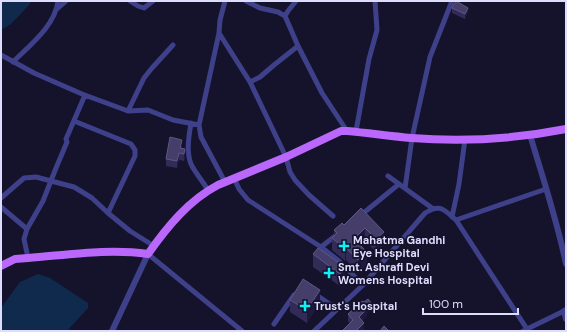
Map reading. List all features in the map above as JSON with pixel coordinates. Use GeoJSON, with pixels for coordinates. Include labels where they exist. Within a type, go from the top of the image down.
{"type":"FeatureCollection","features":[{"type":"Feature","properties":{"kind":"main road"},"geometry":{"type":"LineString","coordinates":[[1,266],[16,259],[28,258],[120,252],[148,254],[164,232],[188,206],[208,190],[286,157],[332,135],[347,130],[412,138],[465,139],[530,135],[566,129]]}},
{"type":"Feature","properties":{"kind":"street"},"geometry":{"type":"LineString","coordinates":[[57,9],[58,1]]}},
{"type":"Feature","properties":{"kind":"street"},"geometry":{"type":"LineString","coordinates":[[13,62],[48,26],[57,9],[66,1]]}},
{"type":"Feature","properties":{"kind":"street"},"geometry":{"type":"LineString","coordinates":[[130,1],[144,8],[153,1]]}},
{"type":"Feature","properties":{"kind":"street"},"geometry":{"type":"LineString","coordinates":[[225,1],[199,125],[201,137],[225,182]]}},
{"type":"Feature","properties":{"kind":"street"},"geometry":{"type":"LineString","coordinates":[[246,1],[260,8],[278,12],[285,16],[298,46],[322,93],[347,130]]}},
{"type":"Feature","properties":{"kind":"street"},"geometry":{"type":"LineString","coordinates":[[285,16],[296,1]]}},
{"type":"Feature","properties":{"kind":"street"},"geometry":{"type":"LineString","coordinates":[[356,131],[369,59],[377,30],[375,1]]}},
{"type":"Feature","properties":{"kind":"street"},"geometry":{"type":"LineString","coordinates":[[405,188],[412,138],[430,57],[452,1]]}},
{"type":"Feature","properties":{"kind":"street"},"geometry":{"type":"LineString","coordinates":[[218,33],[250,82],[286,157],[290,172],[295,180],[309,195],[333,216]]}},
{"type":"Feature","properties":{"kind":"street"},"geometry":{"type":"LineString","coordinates":[[128,111],[144,78],[173,46]]}},
{"type":"Feature","properties":{"kind":"street"},"geometry":{"type":"LineString","coordinates":[[250,82],[260,77],[298,46]]}},
{"type":"Feature","properties":{"kind":"street"},"geometry":{"type":"LineString","coordinates":[[1,55],[34,73],[85,95],[128,111],[148,110],[172,120],[199,125]]}},
{"type":"Feature","properties":{"kind":"street"},"geometry":{"type":"LineString","coordinates":[[28,258],[24,239],[27,229],[44,201],[67,142],[66,139],[85,95]]}},
{"type":"Feature","properties":{"kind":"street"},"geometry":{"type":"LineString","coordinates":[[74,121],[131,144],[136,150],[135,156],[108,214]]}},
{"type":"Feature","properties":{"kind":"street"},"geometry":{"type":"LineString","coordinates":[[191,123],[188,144],[191,164],[208,190]]}},
{"type":"Feature","properties":{"kind":"street"},"geometry":{"type":"LineString","coordinates":[[530,135],[566,264]]}},
{"type":"Feature","properties":{"kind":"street"},"geometry":{"type":"LineString","coordinates":[[454,219],[465,139]]}},
{"type":"Feature","properties":{"kind":"street"},"geometry":{"type":"LineString","coordinates":[[388,176],[432,208]]}},
{"type":"Feature","properties":{"kind":"street"},"geometry":{"type":"LineString","coordinates":[[1,198],[24,178],[36,177],[74,187],[92,198],[108,214],[130,231],[154,246]]}},
{"type":"Feature","properties":{"kind":"street"},"geometry":{"type":"LineString","coordinates":[[234,178],[243,195],[248,200],[321,247],[339,261],[363,284]]}},
{"type":"Feature","properties":{"kind":"street"},"geometry":{"type":"LineString","coordinates":[[357,218],[399,184]]}},
{"type":"Feature","properties":{"kind":"street"},"geometry":{"type":"LineString","coordinates":[[454,219],[546,189]]}},
{"type":"Feature","properties":{"kind":"street"},"geometry":{"type":"LineString","coordinates":[[1,207],[27,229]]}},
{"type":"Feature","properties":{"kind":"street"},"geometry":{"type":"LineString","coordinates":[[314,331],[363,284],[425,212],[432,208],[441,208],[454,219],[525,330],[565,310],[566,319]]}},
{"type":"Feature","properties":{"kind":"street"},"geometry":{"type":"LineString","coordinates":[[321,247],[345,228]]}},
{"type":"Feature","properties":{"kind":"street"},"geometry":{"type":"LineString","coordinates":[[112,331],[148,254],[242,331]]}},
{"type":"Feature","properties":{"kind":"street"},"geometry":{"type":"LineString","coordinates":[[274,324],[299,287]]}},
{"type":"Feature","properties":{"kind":"street"},"geometry":{"type":"LineString","coordinates":[[311,291],[337,309]]}},
{"type":"Feature","properties":{"kind":"water"},"geometry":{"type":"Polygon","coordinates":[[[1,1],[30,1],[30,4],[11,24],[1,30],[1,1]]]}},
{"type":"Feature","properties":{"kind":"water"},"geometry":{"type":"Polygon","coordinates":[[[38,274],[50,278],[88,303],[88,308],[67,331],[1,331],[1,308],[20,282],[38,274]]]}},
{"type":"Feature","properties":{"kind":"building"},"geometry":{"type":"Polygon","coordinates":[[[456,1],[468,8],[465,14],[452,8],[456,1]]]}},
{"type":"Feature","properties":{"kind":"building"},"geometry":{"type":"Polygon","coordinates":[[[170,137],[182,140],[180,148],[185,149],[184,154],[179,153],[177,161],[166,159],[170,137]]]}},
{"type":"Feature","properties":{"kind":"building"},"geometry":{"type":"Polygon","coordinates":[[[361,208],[384,232],[376,239],[365,228],[354,239],[367,252],[358,260],[346,248],[345,249],[332,238],[337,233],[334,230],[342,223],[344,225],[361,208]]]}},
{"type":"Feature","properties":{"kind":"building"},"geometry":{"type":"Polygon","coordinates":[[[318,248],[345,267],[340,274],[313,254],[318,248]]]}},
{"type":"Feature","properties":{"kind":"building"},"geometry":{"type":"Polygon","coordinates":[[[303,279],[320,290],[307,310],[290,300],[303,279]]]}},
{"type":"Feature","properties":{"kind":"building"},"geometry":{"type":"Polygon","coordinates":[[[368,299],[372,304],[365,307],[367,309],[359,317],[364,323],[356,331],[342,331],[353,320],[348,314],[362,301],[364,302],[368,299]]]}},
{"type":"Feature","properties":{"kind":"building"},"geometry":{"type":"Polygon","coordinates":[[[384,326],[389,331],[380,331],[384,326]]]}},
{"type":"Feature","properties":{"kind":"place","name":"Mahatma Gandhi Eye Hospital"},"geometry":{"type":"Point","coordinates":[344,246]}},
{"type":"Feature","properties":{"kind":"place","name":"Smt. Ashrafi Devi Womens Hospital"},"geometry":{"type":"Point","coordinates":[329,273]}},
{"type":"Feature","properties":{"kind":"place","name":"Trust's Hospital"},"geometry":{"type":"Point","coordinates":[305,306]}}]}
